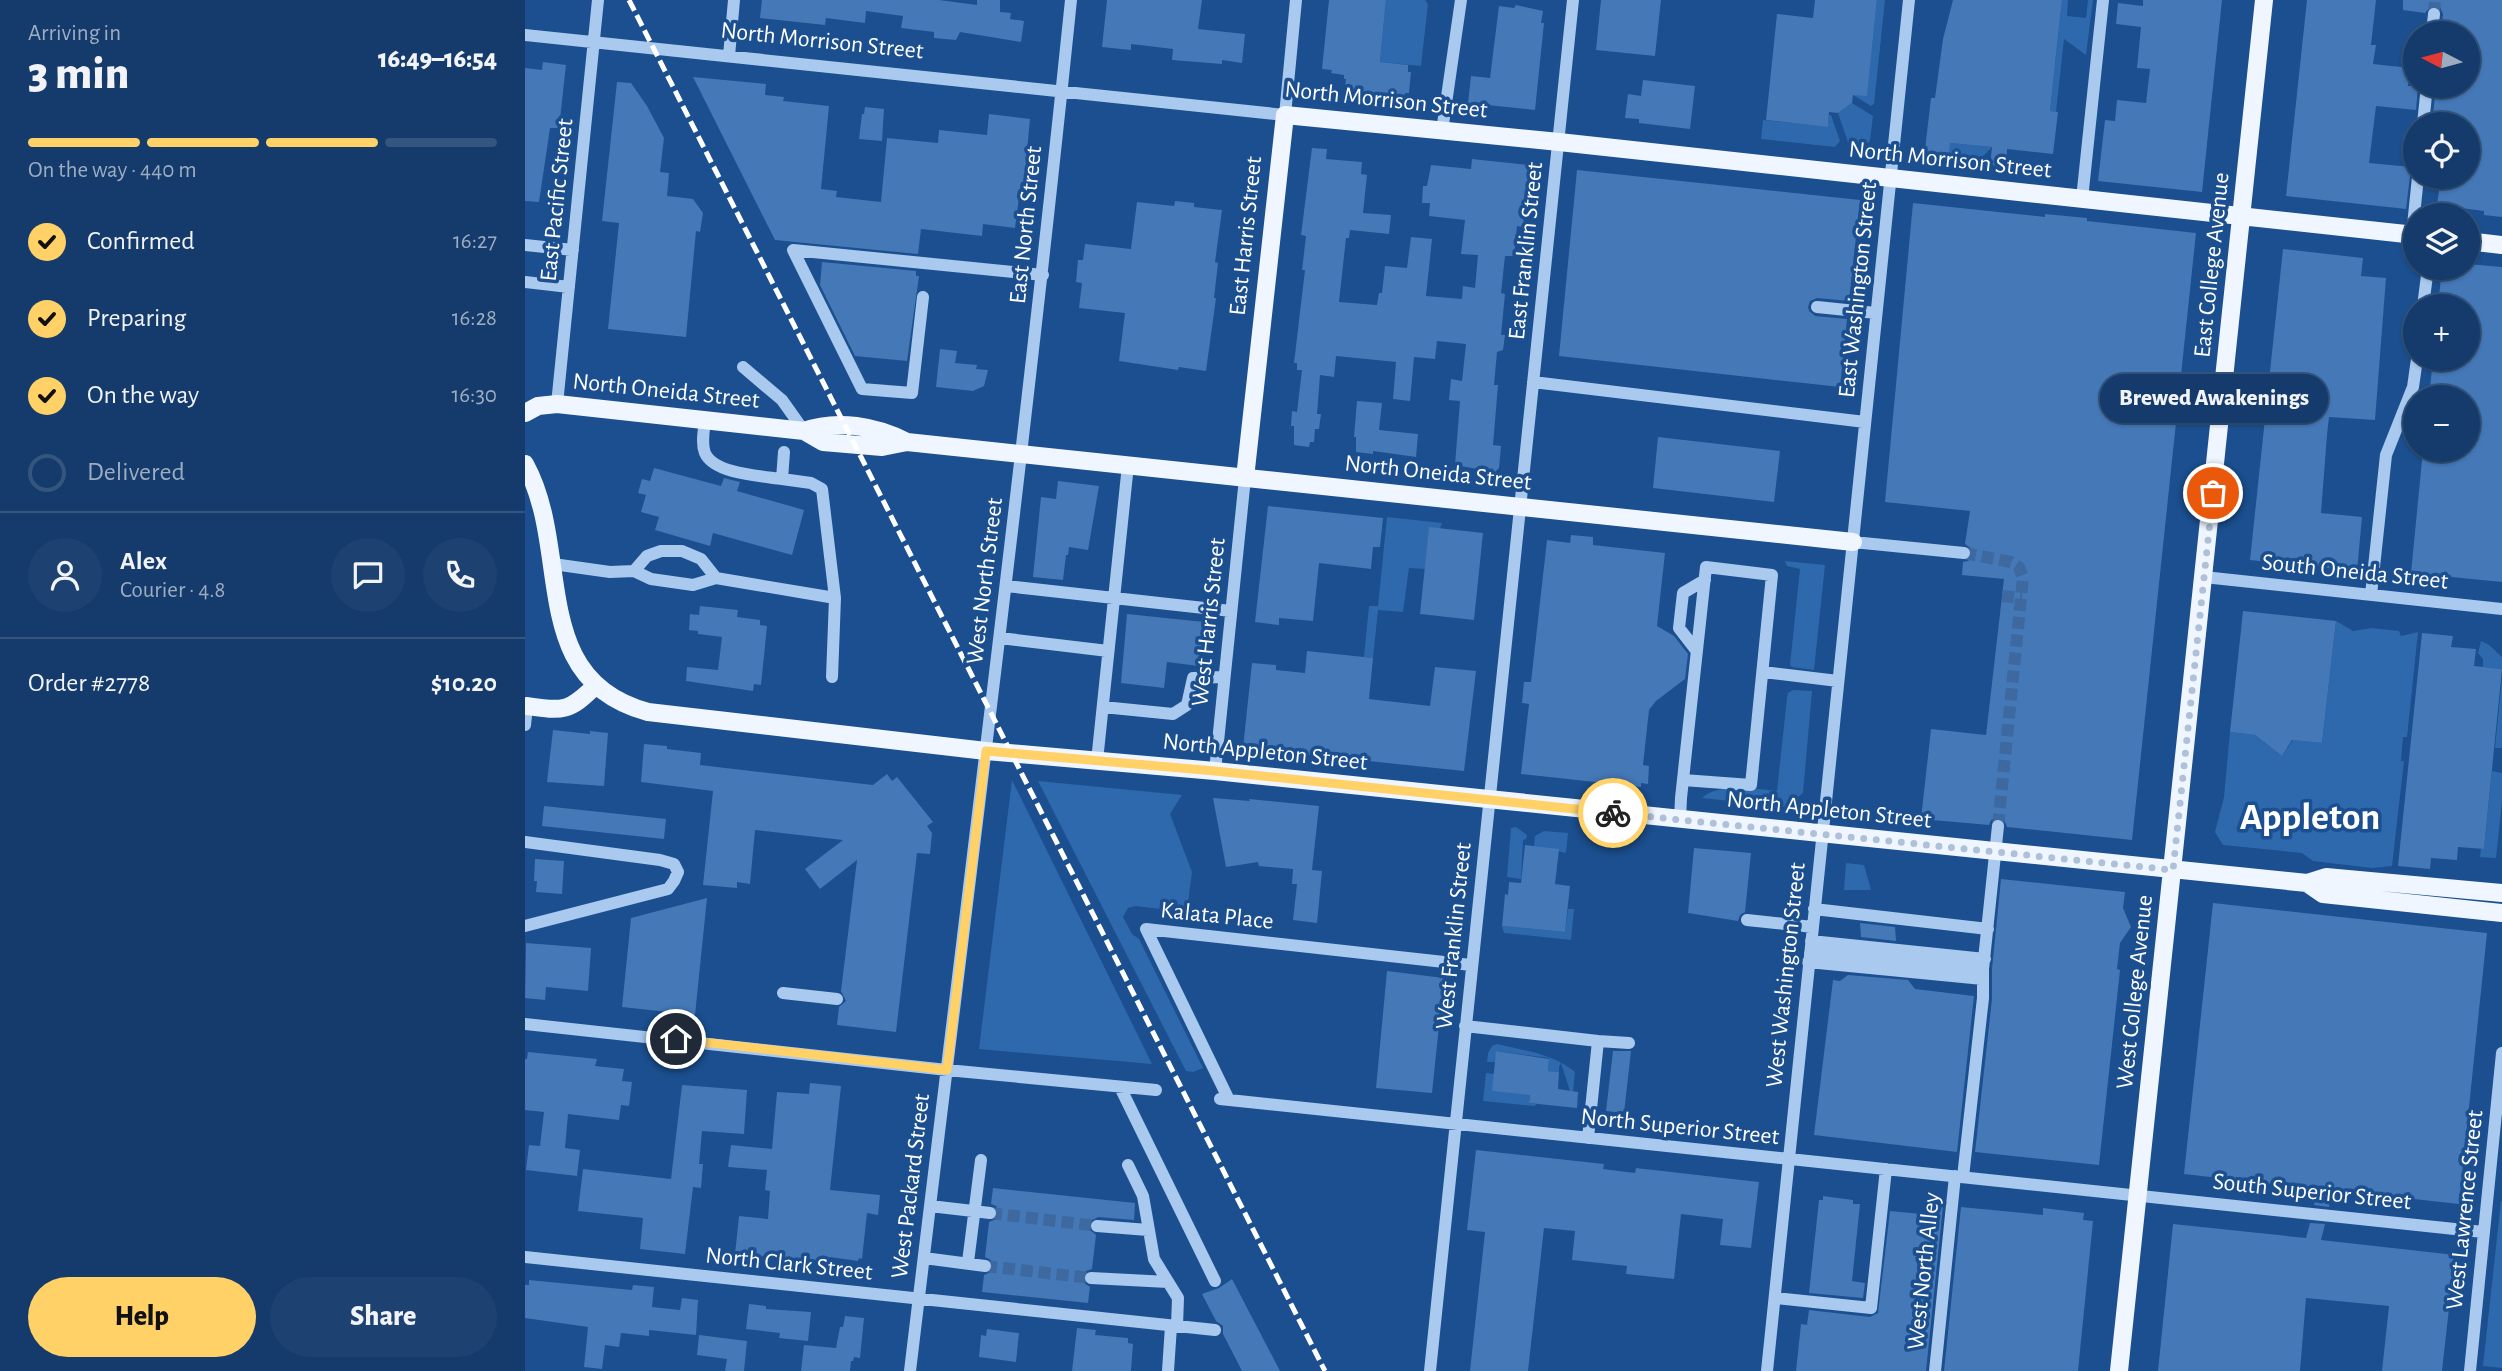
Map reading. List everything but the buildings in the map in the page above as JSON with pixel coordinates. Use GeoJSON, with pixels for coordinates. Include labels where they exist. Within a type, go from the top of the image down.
{"type":"FeatureCollection","features":[{"type":"Feature","properties":{"kind":"main road","name":"East College Avenue"},"geometry":{"type":"LineString","coordinates":[[2204,577],[2264,0]]}},
{"type":"Feature","properties":{"kind":"main road","name":"North Morrison Street"},"geometry":{"type":"LineString","coordinates":[[1285,115],[1559,142],[2403,234]]}},
{"type":"Feature","properties":{"kind":"main road","name":"East Harris Street"},"geometry":{"type":"LineString","coordinates":[[1245,478],[1285,115]]}},
{"type":"Feature","properties":{"kind":"main road"},"geometry":{"type":"LineString","coordinates":[[2480,242],[2502,245]]}},
{"type":"Feature","properties":{"kind":"main road","name":"North Oneida Street"},"geometry":{"type":"LineString","coordinates":[[525,413],[538,406],[557,404],[804,431],[823,442],[882,447],[907,442],[1021,453],[1853,542]]}},
{"type":"Feature","properties":{"kind":"main road","name":"North Appleton Street"},"geometry":{"type":"LineString","coordinates":[[525,464],[538,492],[567,643],[579,667],[595,685],[624,703],[647,712],[986,751],[1215,771],[2307,883]]}},
{"type":"Feature","properties":{"kind":"main road","name":"West College Avenue"},"geometry":{"type":"LineString","coordinates":[[2119,1371],[2204,577]]}},
{"type":"Feature","properties":{"kind":"main road"},"geometry":{"type":"LineString","coordinates":[[526,706],[547,709],[573,706],[595,685]]}},
{"type":"Feature","properties":{"kind":"main road"},"geometry":{"type":"LineString","coordinates":[[2307,883],[2326,877],[2502,893]]}},
{"type":"Feature","properties":{"kind":"main road"},"geometry":{"type":"LineString","coordinates":[[2307,883],[2323,894],[2502,913]]}},
{"type":"Feature","properties":{"kind":"street","name":"East Pacific Street"},"geometry":{"type":"LineString","coordinates":[[557,404],[598,0]]}},
{"type":"Feature","properties":{"kind":"street"},"geometry":{"type":"LineString","coordinates":[[729,55],[734,0]]}},
{"type":"Feature","properties":{"kind":"street","name":"East North Street"},"geometry":{"type":"LineString","coordinates":[[1021,453],[1071,0]]}},
{"type":"Feature","properties":{"kind":"street","name":"East Harris Street"},"geometry":{"type":"LineString","coordinates":[[1285,115],[1296,0]]}},
{"type":"Feature","properties":{"kind":"street"},"geometry":{"type":"LineString","coordinates":[[1442,131],[1461,0]]}},
{"type":"Feature","properties":{"kind":"street","name":"East Franklin Street"},"geometry":{"type":"LineString","coordinates":[[1519,506],[1573,0]]}},
{"type":"Feature","properties":{"kind":"street","name":"East Washington Street"},"geometry":{"type":"LineString","coordinates":[[1853,542],[1909,0]]}},
{"type":"Feature","properties":{"kind":"street"},"geometry":{"type":"LineString","coordinates":[[2082,199],[2103,0]]}},
{"type":"Feature","properties":{"kind":"street"},"geometry":{"type":"LineString","coordinates":[[2433,21],[2434,14]]}},
{"type":"Feature","properties":{"kind":"street","name":"North Morrison Street"},"geometry":{"type":"LineString","coordinates":[[525,35],[1285,115]]}},
{"type":"Feature","properties":{"kind":"street"},"geometry":{"type":"LineString","coordinates":[[525,245],[573,250]]}},
{"type":"Feature","properties":{"kind":"street"},"geometry":{"type":"LineString","coordinates":[[923,297],[912,393],[862,388],[793,250],[1042,275]]}},
{"type":"Feature","properties":{"kind":"street"},"geometry":{"type":"LineString","coordinates":[[525,282],[569,287]]}},
{"type":"Feature","properties":{"kind":"street"},"geometry":{"type":"LineString","coordinates":[[1817,307],[1876,313]]}},
{"type":"Feature","properties":{"kind":"street"},"geometry":{"type":"LineString","coordinates":[[743,367],[782,400],[804,431]]}},
{"type":"Feature","properties":{"kind":"street"},"geometry":{"type":"LineString","coordinates":[[2371,595],[2386,455],[2413,387],[2415,371]]}},
{"type":"Feature","properties":{"kind":"street"},"geometry":{"type":"LineString","coordinates":[[1533,382],[1865,422]]}},
{"type":"Feature","properties":{"kind":"street"},"geometry":{"type":"LineString","coordinates":[[705,419],[705,453],[712,464],[735,472],[811,483],[822,489],[835,598],[832,677]]}},
{"type":"Feature","properties":{"kind":"street"},"geometry":{"type":"LineString","coordinates":[[782,479],[784,452]]}},
{"type":"Feature","properties":{"kind":"street","name":"West North Street"},"geometry":{"type":"LineString","coordinates":[[991,714],[1021,453]]}},
{"type":"Feature","properties":{"kind":"street"},"geometry":{"type":"LineString","coordinates":[[1097,761],[1128,465]]}},
{"type":"Feature","properties":{"kind":"street","name":"West Harris Street"},"geometry":{"type":"LineString","coordinates":[[1215,771],[1245,478]]}},
{"type":"Feature","properties":{"kind":"street","name":"West Franklin Street"},"geometry":{"type":"LineString","coordinates":[[1430,1371],[1519,506]]}},
{"type":"Feature","properties":{"kind":"street","name":"North Oneida Street"},"geometry":{"type":"LineString","coordinates":[[1853,542],[1964,553]]}},
{"type":"Feature","properties":{"kind":"street","name":"West Washington Street"},"geometry":{"type":"LineString","coordinates":[[1767,1371],[1853,542]]}},
{"type":"Feature","properties":{"kind":"street"},"geometry":{"type":"LineString","coordinates":[[634,570],[647,556],[661,551],[682,551],[701,559],[716,578]]}},
{"type":"Feature","properties":{"kind":"street"},"geometry":{"type":"LineString","coordinates":[[553,564],[610,572],[634,570],[651,579],[693,585],[716,578],[835,598]]}},
{"type":"Feature","properties":{"kind":"street"},"geometry":{"type":"LineString","coordinates":[[1680,819],[1683,780],[1696,650],[1706,567],[1772,575],[1751,785],[1683,780]]}},
{"type":"Feature","properties":{"kind":"street","name":"South Oneida Street"},"geometry":{"type":"LineString","coordinates":[[2204,577],[2502,609]]}},
{"type":"Feature","properties":{"kind":"street"},"geometry":{"type":"LineString","coordinates":[[1696,650],[1679,628],[1683,593],[1705,580]]}},
{"type":"Feature","properties":{"kind":"street"},"geometry":{"type":"LineString","coordinates":[[1006,586],[1231,611]]}},
{"type":"Feature","properties":{"kind":"street"},"geometry":{"type":"LineString","coordinates":[[1000,638],[1108,651]]}},
{"type":"Feature","properties":{"kind":"street"},"geometry":{"type":"LineString","coordinates":[[1763,672],[1838,681]]}},
{"type":"Feature","properties":{"kind":"street"},"geometry":{"type":"LineString","coordinates":[[1103,707],[1173,714],[1187,705],[1193,678],[1224,677]]}},
{"type":"Feature","properties":{"kind":"street"},"geometry":{"type":"LineString","coordinates":[[525,725],[526,706]]}},
{"type":"Feature","properties":{"kind":"street","name":"West Packard Street"},"geometry":{"type":"LineString","coordinates":[[910,1371],[991,714]]}},
{"type":"Feature","properties":{"kind":"street","name":"West North Alley"},"geometry":{"type":"LineString","coordinates":[[1935,1371],[1999,826]]}},
{"type":"Feature","properties":{"kind":"street"},"geometry":{"type":"LineString","coordinates":[[525,842],[660,860],[674,864],[678,872],[667,888],[525,926]]}},
{"type":"Feature","properties":{"kind":"street"},"geometry":{"type":"LineString","coordinates":[[1814,909],[1988,929]]}},
{"type":"Feature","properties":{"kind":"street"},"geometry":{"type":"LineString","coordinates":[[1747,920],[1813,927]]}},
{"type":"Feature","properties":{"kind":"street","name":"Kalata Place"},"geometry":{"type":"LineString","coordinates":[[1225,1100],[1146,929],[1471,965]]}},
{"type":"Feature","properties":{"kind":"street"},"geometry":{"type":"LineString","coordinates":[[1810,952],[1984,969]]}},
{"type":"Feature","properties":{"kind":"street"},"geometry":{"type":"LineString","coordinates":[[1810,952],[1984,969]]}},
{"type":"Feature","properties":{"kind":"street"},"geometry":{"type":"LineString","coordinates":[[783,993],[837,999]]}},
{"type":"Feature","properties":{"kind":"street"},"geometry":{"type":"LineString","coordinates":[[525,1024],[1156,1090]]}},
{"type":"Feature","properties":{"kind":"street"},"geometry":{"type":"LineString","coordinates":[[1465,1026],[1629,1044]]}},
{"type":"Feature","properties":{"kind":"street"},"geometry":{"type":"LineString","coordinates":[[1588,1138],[1598,1041]]}},
{"type":"Feature","properties":{"kind":"street","name":"West Lawrence Street"},"geometry":{"type":"LineString","coordinates":[[2470,1371],[2502,1053]]}},
{"type":"Feature","properties":{"kind":"street"},"geometry":{"type":"LineString","coordinates":[[1120,1087],[1215,1281]]}},
{"type":"Feature","properties":{"kind":"street","name":"North Superior Street"},"geometry":{"type":"LineString","coordinates":[[1225,1100],[2137,1195]]}},
{"type":"Feature","properties":{"kind":"street"},"geometry":{"type":"LineString","coordinates":[[968,1262],[981,1160]]}},
{"type":"Feature","properties":{"kind":"street"},"geometry":{"type":"LineString","coordinates":[[1128,1165],[1143,1196],[1154,1259],[1178,1298],[1168,1371]]}},
{"type":"Feature","properties":{"kind":"street"},"geometry":{"type":"LineString","coordinates":[[1775,1297],[1871,1308],[1887,1169]]}},
{"type":"Feature","properties":{"kind":"street","name":"South Superior Street"},"geometry":{"type":"LineString","coordinates":[[2137,1195],[2483,1232]]}},
{"type":"Feature","properties":{"kind":"street"},"geometry":{"type":"LineString","coordinates":[[930,1206],[990,1213]]}},
{"type":"Feature","properties":{"kind":"street"},"geometry":{"type":"LineString","coordinates":[[1097,1226],[1148,1230]]}},
{"type":"Feature","properties":{"kind":"street","name":"North Clark Street"},"geometry":{"type":"LineString","coordinates":[[525,1257],[1215,1331]]}},
{"type":"Feature","properties":{"kind":"street"},"geometry":{"type":"LineString","coordinates":[[924,1258],[985,1266]]}},
{"type":"Feature","properties":{"kind":"street"},"geometry":{"type":"LineString","coordinates":[[1091,1278],[1168,1282]]}},
{"type":"Feature","properties":{"kind":"shaded area"},"geometry":{"type":"Polygon","coordinates":[[[1386,0],[1425,0],[1428,4],[1421,66],[1380,62],[1386,0]]]}},
{"type":"Feature","properties":{"kind":"shaded area"},"geometry":{"type":"Polygon","coordinates":[[[1877,0],[1885,0],[1874,104],[1871,106],[1853,95],[1867,93],[1877,0]]]}},
{"type":"Feature","properties":{"kind":"shaded area"},"geometry":{"type":"Polygon","coordinates":[[[2062,0],[2068,0],[2067,16],[2086,18],[2088,0],[2093,0],[2086,55],[2064,39],[2056,112],[2050,111],[2062,0]]]}},
{"type":"Feature","properties":{"kind":"shaded area"},"geometry":{"type":"Polygon","coordinates":[[[1852,103],[1873,116],[1870,141],[1860,149],[1850,148],[1838,113],[1852,103]]]}},
{"type":"Feature","properties":{"kind":"shaded area"},"geometry":{"type":"Polygon","coordinates":[[[1829,115],[1840,141],[1835,147],[1761,139],[1763,120],[1823,126],[1828,124],[1829,115]]]}},
{"type":"Feature","properties":{"kind":"shaded area"},"geometry":{"type":"Polygon","coordinates":[[[1950,143],[1992,147],[1982,157],[1980,164],[1949,161],[1950,143]]]}},
{"type":"Feature","properties":{"kind":"shaded area"},"geometry":{"type":"Polygon","coordinates":[[[1387,517],[1442,523],[1425,569],[1409,568],[1403,612],[1378,610],[1373,658],[1364,657],[1369,606],[1378,606],[1387,517]]]}},
{"type":"Feature","properties":{"kind":"shaded area"},"geometry":{"type":"Polygon","coordinates":[[[1785,561],[1825,565],[1814,670],[1790,665],[1800,569],[1787,566],[1785,561]]]}},
{"type":"Feature","properties":{"kind":"shaded area"},"geometry":{"type":"Polygon","coordinates":[[[2336,621],[2353,631],[2372,628],[2399,631],[2401,636],[2418,632],[2407,737],[2403,737],[2401,761],[2404,761],[2392,866],[2372,868],[2313,861],[2302,853],[2223,845],[2215,832],[2224,797],[2230,732],[2255,735],[2282,756],[2293,740],[2322,743],[2336,621]]]}},
{"type":"Feature","properties":{"kind":"shaded area"},"geometry":{"type":"Polygon","coordinates":[[[2481,641],[2502,657],[2502,669],[2483,667],[2483,659],[2478,653],[2481,641]]]}},
{"type":"Feature","properties":{"kind":"shaded area"},"geometry":{"type":"Polygon","coordinates":[[[2502,679],[2502,748],[2495,748],[2502,679]]]}},
{"type":"Feature","properties":{"kind":"shaded area"},"geometry":{"type":"Polygon","coordinates":[[[1793,690],[1812,691],[1803,793],[1787,807],[1702,798],[1727,788],[1777,791],[1787,698],[1788,693],[1793,690]]]}},
{"type":"Feature","properties":{"kind":"shaded area"},"geometry":{"type":"Polygon","coordinates":[[[2492,771],[2502,773],[2496,858],[2480,857],[2481,849],[2484,849],[2492,771]]]}},
{"type":"Feature","properties":{"kind":"shaded area"},"geometry":{"type":"Polygon","coordinates":[[[1012,780],[1152,1064],[979,1049],[1012,780]]]}},
{"type":"Feature","properties":{"kind":"shaded area"},"geometry":{"type":"Polygon","coordinates":[[[1038,781],[1182,795],[1170,814],[1192,872],[1187,910],[1184,912],[1136,906],[1128,908],[1123,917],[1132,934],[1139,939],[1203,1068],[1193,1072],[1186,1071],[1038,781]]]}},
{"type":"Feature","properties":{"kind":"shaded area"},"geometry":{"type":"Polygon","coordinates":[[[1516,827],[1527,835],[1523,840],[1521,879],[1507,877],[1511,828],[1516,827]]]}},
{"type":"Feature","properties":{"kind":"shaded area"},"geometry":{"type":"Polygon","coordinates":[[[1544,831],[1568,833],[1566,853],[1534,846],[1535,836],[1544,831]]]}},
{"type":"Feature","properties":{"kind":"shaded area"},"geometry":{"type":"Polygon","coordinates":[[[1846,863],[1864,865],[1871,890],[1844,890],[1846,863]]]}},
{"type":"Feature","properties":{"kind":"shaded area"},"geometry":{"type":"Polygon","coordinates":[[[1568,909],[1574,909],[1571,940],[1504,933],[1502,926],[1565,932],[1568,909]]]}},
{"type":"Feature","properties":{"kind":"shaded area"},"geometry":{"type":"Polygon","coordinates":[[[1497,1044],[1538,1053],[1561,1063],[1559,1072],[1548,1071],[1549,1058],[1497,1051],[1495,1062],[1487,1062],[1492,1046],[1497,1044]]]}},
{"type":"Feature","properties":{"kind":"shaded area"},"geometry":{"type":"Polygon","coordinates":[[[1561,1063],[1575,1072],[1573,1091],[1570,1091],[1561,1063]]]}},
{"type":"Feature","properties":{"kind":"shaded area"},"geometry":{"type":"Polygon","coordinates":[[[1486,1073],[1494,1074],[1530,1095],[1529,1103],[1536,1104],[1535,1106],[1483,1101],[1486,1073]]]}},
{"type":"Feature","properties":{"kind":"shaded area"},"geometry":{"type":"Polygon","coordinates":[[[2502,1202],[2502,1368],[2483,1366],[2502,1202]]]}},
{"type":"Feature","properties":{"kind":"tunnel"},"geometry":{"type":"LineString","coordinates":[[2434,14],[2435,0]]}},
{"type":"Feature","properties":{"kind":"tunnel"},"geometry":{"type":"LineString","coordinates":[[1964,553],[2011,562],[2019,567],[2023,578],[1998,826]]}},
{"type":"Feature","properties":{"kind":"tunnel"},"geometry":{"type":"LineString","coordinates":[[2002,596],[2022,598]]}},
{"type":"Feature","properties":{"kind":"tunnel"},"geometry":{"type":"LineString","coordinates":[[990,1213],[1097,1226]]}},
{"type":"Feature","properties":{"kind":"tunnel"},"geometry":{"type":"LineString","coordinates":[[985,1266],[1091,1278]]}},
{"type":"Feature","properties":{"kind":"railway"},"geometry":{"type":"LineString","coordinates":[[629,0],[1325,1371]]}},
{"type":"Feature","properties":{"kind":"way so far"},"geometry":{"type":"LineString","coordinates":[[1613,813],[2173,870],[2213,493]]}},
{"type":"Feature","properties":{"kind":"place","name":"Brewed Awakenings"},"geometry":{"type":"Point","coordinates":[2213,493]}},
{"type":"Feature","properties":{"kind":"district","name":"Appleton"},"geometry":{"type":"Point","coordinates":[2310,818]}},
{"type":"Feature","properties":{"kind":"route"},"geometry":{"type":"LineString","coordinates":[[676,1039],[947,1070],[986,751],[1215,771],[1613,813]]}}]}
